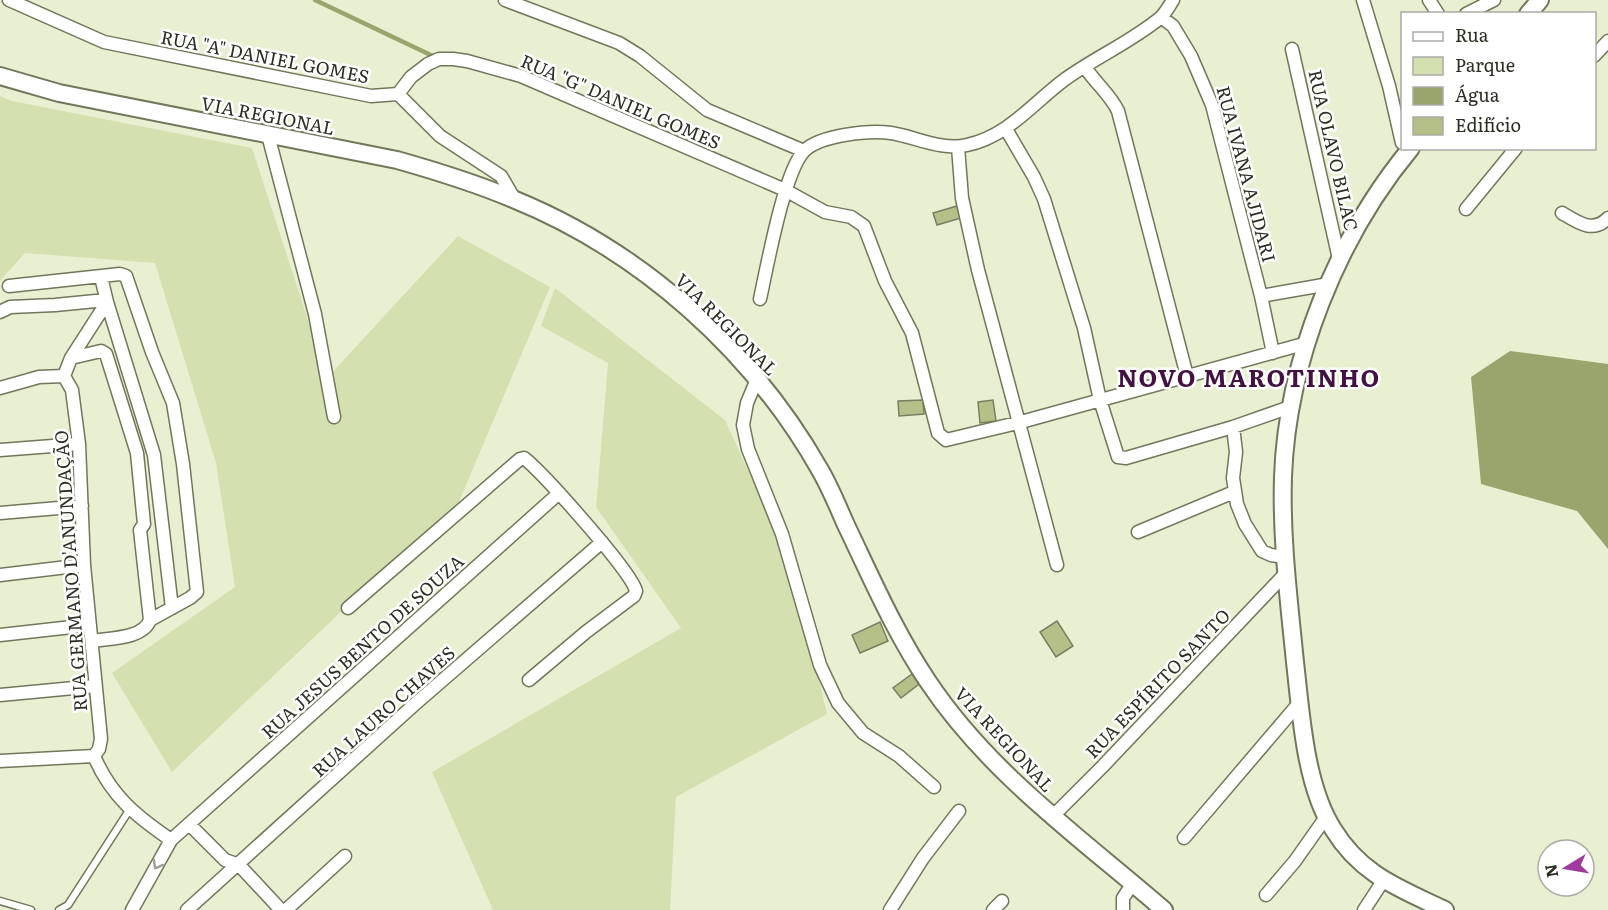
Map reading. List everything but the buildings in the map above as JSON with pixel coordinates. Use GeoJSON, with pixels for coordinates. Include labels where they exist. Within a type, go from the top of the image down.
{"type":"FeatureCollection","features":[{"type":"Feature","properties":{"kind":"main road"},"geometry":{"type":"LineString","coordinates":[[1530,12],[1540,0]]}},
{"type":"Feature","properties":{"kind":"main road","name":"VIA REGIONAL"},"geometry":{"type":"LineString","coordinates":[[0,76],[59,93],[397,160],[472,183],[515,200],[581,233],[620,256],[658,283],[693,313],[780,406],[822,472],[891,621],[929,683],[965,730],[1052,817],[1164,910]]}},
{"type":"Feature","properties":{"kind":"main road"},"geometry":{"type":"LineString","coordinates":[[1405,150],[1372,202],[1340,260],[1307,344],[1290,407],[1283,477],[1285,565],[1300,702],[1313,780],[1326,817],[1342,842],[1357,859],[1383,881],[1445,910]]}},
{"type":"Feature","properties":{"kind":"street","name":"RUA \"A\" DANIEL GOMES"},"geometry":{"type":"LineString","coordinates":[[9,0],[104,42],[371,96],[398,94]]}},
{"type":"Feature","properties":{"kind":"street"},"geometry":{"type":"LineString","coordinates":[[505,0],[619,43],[640,56],[707,110],[804,151]]}},
{"type":"Feature","properties":{"kind":"street"},"geometry":{"type":"LineString","coordinates":[[760,299],[785,190],[804,151],[822,141],[845,135],[889,132],[958,147],[990,139],[1006,129],[1065,80],[1161,17],[1173,0]]}},
{"type":"Feature","properties":{"kind":"street"},"geometry":{"type":"LineString","coordinates":[[1363,0],[1401,130]]}},
{"type":"Feature","properties":{"kind":"street"},"geometry":{"type":"LineString","coordinates":[[1470,12],[1494,0]]}},
{"type":"Feature","properties":{"kind":"street","name":"RUA IVANA AJIDARI"},"geometry":{"type":"LineString","coordinates":[[1161,17],[1173,26],[1191,56],[1212,105],[1261,296],[1273,353]]}},
{"type":"Feature","properties":{"kind":"street"},"geometry":{"type":"LineString","coordinates":[[1596,54],[1608,41]]}},
{"type":"Feature","properties":{"kind":"street","name":"RUA OLAVO BILAC"},"geometry":{"type":"LineString","coordinates":[[1292,49],[1340,260]]}},
{"type":"Feature","properties":{"kind":"street","name":"RUA \"G\" DANIEL GOMES"},"geometry":{"type":"LineString","coordinates":[[398,94],[403,85],[419,70],[439,59],[467,61],[521,76],[785,190],[825,212],[851,217],[864,226],[885,281],[912,333],[938,433],[946,440],[1021,422]]}},
{"type":"Feature","properties":{"kind":"street"},"geometry":{"type":"LineString","coordinates":[[1085,67],[1095,83],[1108,94],[1118,111],[1187,376]]}},
{"type":"Feature","properties":{"kind":"street"},"geometry":{"type":"LineString","coordinates":[[398,94],[440,136],[501,176],[515,200]]}},
{"type":"Feature","properties":{"kind":"street"},"geometry":{"type":"LineString","coordinates":[[1006,129],[1044,199],[1084,328],[1100,400],[1118,457],[1126,458],[1233,427],[1290,407]]}},
{"type":"Feature","properties":{"kind":"street"},"geometry":{"type":"LineString","coordinates":[[268,135],[315,314],[334,417]]}},
{"type":"Feature","properties":{"kind":"street"},"geometry":{"type":"LineString","coordinates":[[958,147],[962,198],[978,270],[1058,565]]}},
{"type":"Feature","properties":{"kind":"street"},"geometry":{"type":"LineString","coordinates":[[1466,209],[1514,150]]}},
{"type":"Feature","properties":{"kind":"street"},"geometry":{"type":"LineString","coordinates":[[1562,213],[1590,227],[1608,218]]}},
{"type":"Feature","properties":{"kind":"street"},"geometry":{"type":"LineString","coordinates":[[9,286],[120,274],[128,278],[152,352],[173,403],[183,464],[197,589],[195,595],[150,620]]}},
{"type":"Feature","properties":{"kind":"street"},"geometry":{"type":"LineString","coordinates":[[101,277],[106,301],[154,455],[172,608]]}},
{"type":"Feature","properties":{"kind":"street"},"geometry":{"type":"LineString","coordinates":[[1261,296],[1329,284]]}},
{"type":"Feature","properties":{"kind":"street"},"geometry":{"type":"LineString","coordinates":[[0,312],[12,306],[55,306],[106,301]]}},
{"type":"Feature","properties":{"kind":"street"},"geometry":{"type":"LineString","coordinates":[[0,388],[39,377],[64,376],[71,358],[106,301]]}},
{"type":"Feature","properties":{"kind":"street"},"geometry":{"type":"LineString","coordinates":[[1021,422],[1307,344]]}},
{"type":"Feature","properties":{"kind":"street"},"geometry":{"type":"LineString","coordinates":[[71,358],[101,351],[106,354],[137,453],[144,524],[140,530],[150,620],[148,626],[133,634],[92,641]]}},
{"type":"Feature","properties":{"kind":"street","name":"RUA GERMANO D'ANUNDAÇÃO"},"geometry":{"type":"LineString","coordinates":[[64,376],[72,390],[79,444],[84,565],[101,739],[99,749],[94,756]]}},
{"type":"Feature","properties":{"kind":"street"},"geometry":{"type":"LineString","coordinates":[[757,380],[747,403],[743,425],[748,449],[782,534],[820,665],[838,703],[863,733],[899,756],[934,787]]}},
{"type":"Feature","properties":{"kind":"street"},"geometry":{"type":"LineString","coordinates":[[1233,427],[1236,453],[1234,492],[1245,524],[1262,551],[1285,565]]}},
{"type":"Feature","properties":{"kind":"street"},"geometry":{"type":"LineString","coordinates":[[0,450],[79,444]]}},
{"type":"Feature","properties":{"kind":"street"},"geometry":{"type":"LineString","coordinates":[[348,608],[520,459],[526,459],[602,542],[632,581],[636,591],[634,596],[586,632],[529,680]]}},
{"type":"Feature","properties":{"kind":"street"},"geometry":{"type":"LineString","coordinates":[[1138,532],[1234,492]]}},
{"type":"Feature","properties":{"kind":"street","name":"RUA JESUS BENTO DE SOUZA"},"geometry":{"type":"LineString","coordinates":[[171,840],[558,494]]}},
{"type":"Feature","properties":{"kind":"street"},"geometry":{"type":"LineString","coordinates":[[0,513],[82,506]]}},
{"type":"Feature","properties":{"kind":"street","name":"RUA LAURO CHAVES"},"geometry":{"type":"LineString","coordinates":[[188,910],[415,704],[602,542]]}},
{"type":"Feature","properties":{"kind":"street"},"geometry":{"type":"LineString","coordinates":[[0,575],[84,565]]}},
{"type":"Feature","properties":{"kind":"street","name":"RUA ESPÍRITO SANTO"},"geometry":{"type":"LineString","coordinates":[[1052,817],[1103,766],[1285,565]]}},
{"type":"Feature","properties":{"kind":"street"},"geometry":{"type":"LineString","coordinates":[[0,635],[90,625]]}},
{"type":"Feature","properties":{"kind":"street"},"geometry":{"type":"LineString","coordinates":[[0,695],[95,686]]}},
{"type":"Feature","properties":{"kind":"street"},"geometry":{"type":"LineString","coordinates":[[1184,838],[1300,702]]}},
{"type":"Feature","properties":{"kind":"street"},"geometry":{"type":"LineString","coordinates":[[0,761],[94,756],[111,789],[130,809],[171,840],[132,910]]}},
{"type":"Feature","properties":{"kind":"street"},"geometry":{"type":"LineString","coordinates":[[890,910],[923,858],[959,811]]}},
{"type":"Feature","properties":{"kind":"street"},"geometry":{"type":"LineString","coordinates":[[1266,895],[1326,817]]}},
{"type":"Feature","properties":{"kind":"street"},"geometry":{"type":"LineString","coordinates":[[189,825],[225,860],[239,865],[281,910]]}},
{"type":"Feature","properties":{"kind":"street"},"geometry":{"type":"LineString","coordinates":[[286,910],[345,856]]}},
{"type":"Feature","properties":{"kind":"street"},"geometry":{"type":"LineString","coordinates":[[1364,910],[1383,881]]}},
{"type":"Feature","properties":{"kind":"street"},"geometry":{"type":"LineString","coordinates":[[1123,910],[1123,898],[1133,883]]}},
{"type":"Feature","properties":{"kind":"lane"},"geometry":{"type":"LineString","coordinates":[[59,910],[68,905],[130,809]]}},
{"type":"Feature","properties":{"kind":"lane"},"geometry":{"type":"LineString","coordinates":[[0,901],[31,910]]}},
{"type":"Feature","properties":{"kind":"green space"},"geometry":{"type":"Polygon","coordinates":[[[0,96],[12,101],[252,148],[327,378],[458,236],[550,287],[455,511],[346,607],[172,772],[112,673],[235,587],[216,463],[155,263],[25,253],[0,281],[0,96]]]}},
{"type":"Feature","properties":{"kind":"green space"},"geometry":{"type":"Polygon","coordinates":[[[555,288],[725,420],[793,569],[827,714],[676,797],[670,910],[493,910],[432,772],[681,628],[596,507],[608,363],[541,326],[555,288]]]}},
{"type":"Feature","properties":{"kind":"water"},"geometry":{"type":"Polygon","coordinates":[[[1510,351],[1608,364],[1608,549],[1577,511],[1481,484],[1471,377],[1510,351]]]}},
{"type":"Feature","properties":{"kind":"waterway"},"geometry":{"type":"LineString","coordinates":[[315,0],[437,58]]}},
{"type":"Feature","properties":{"kind":"district","name":"NOVO MAROTINHO"},"geometry":{"type":"Point","coordinates":[1249,376]}}]}
